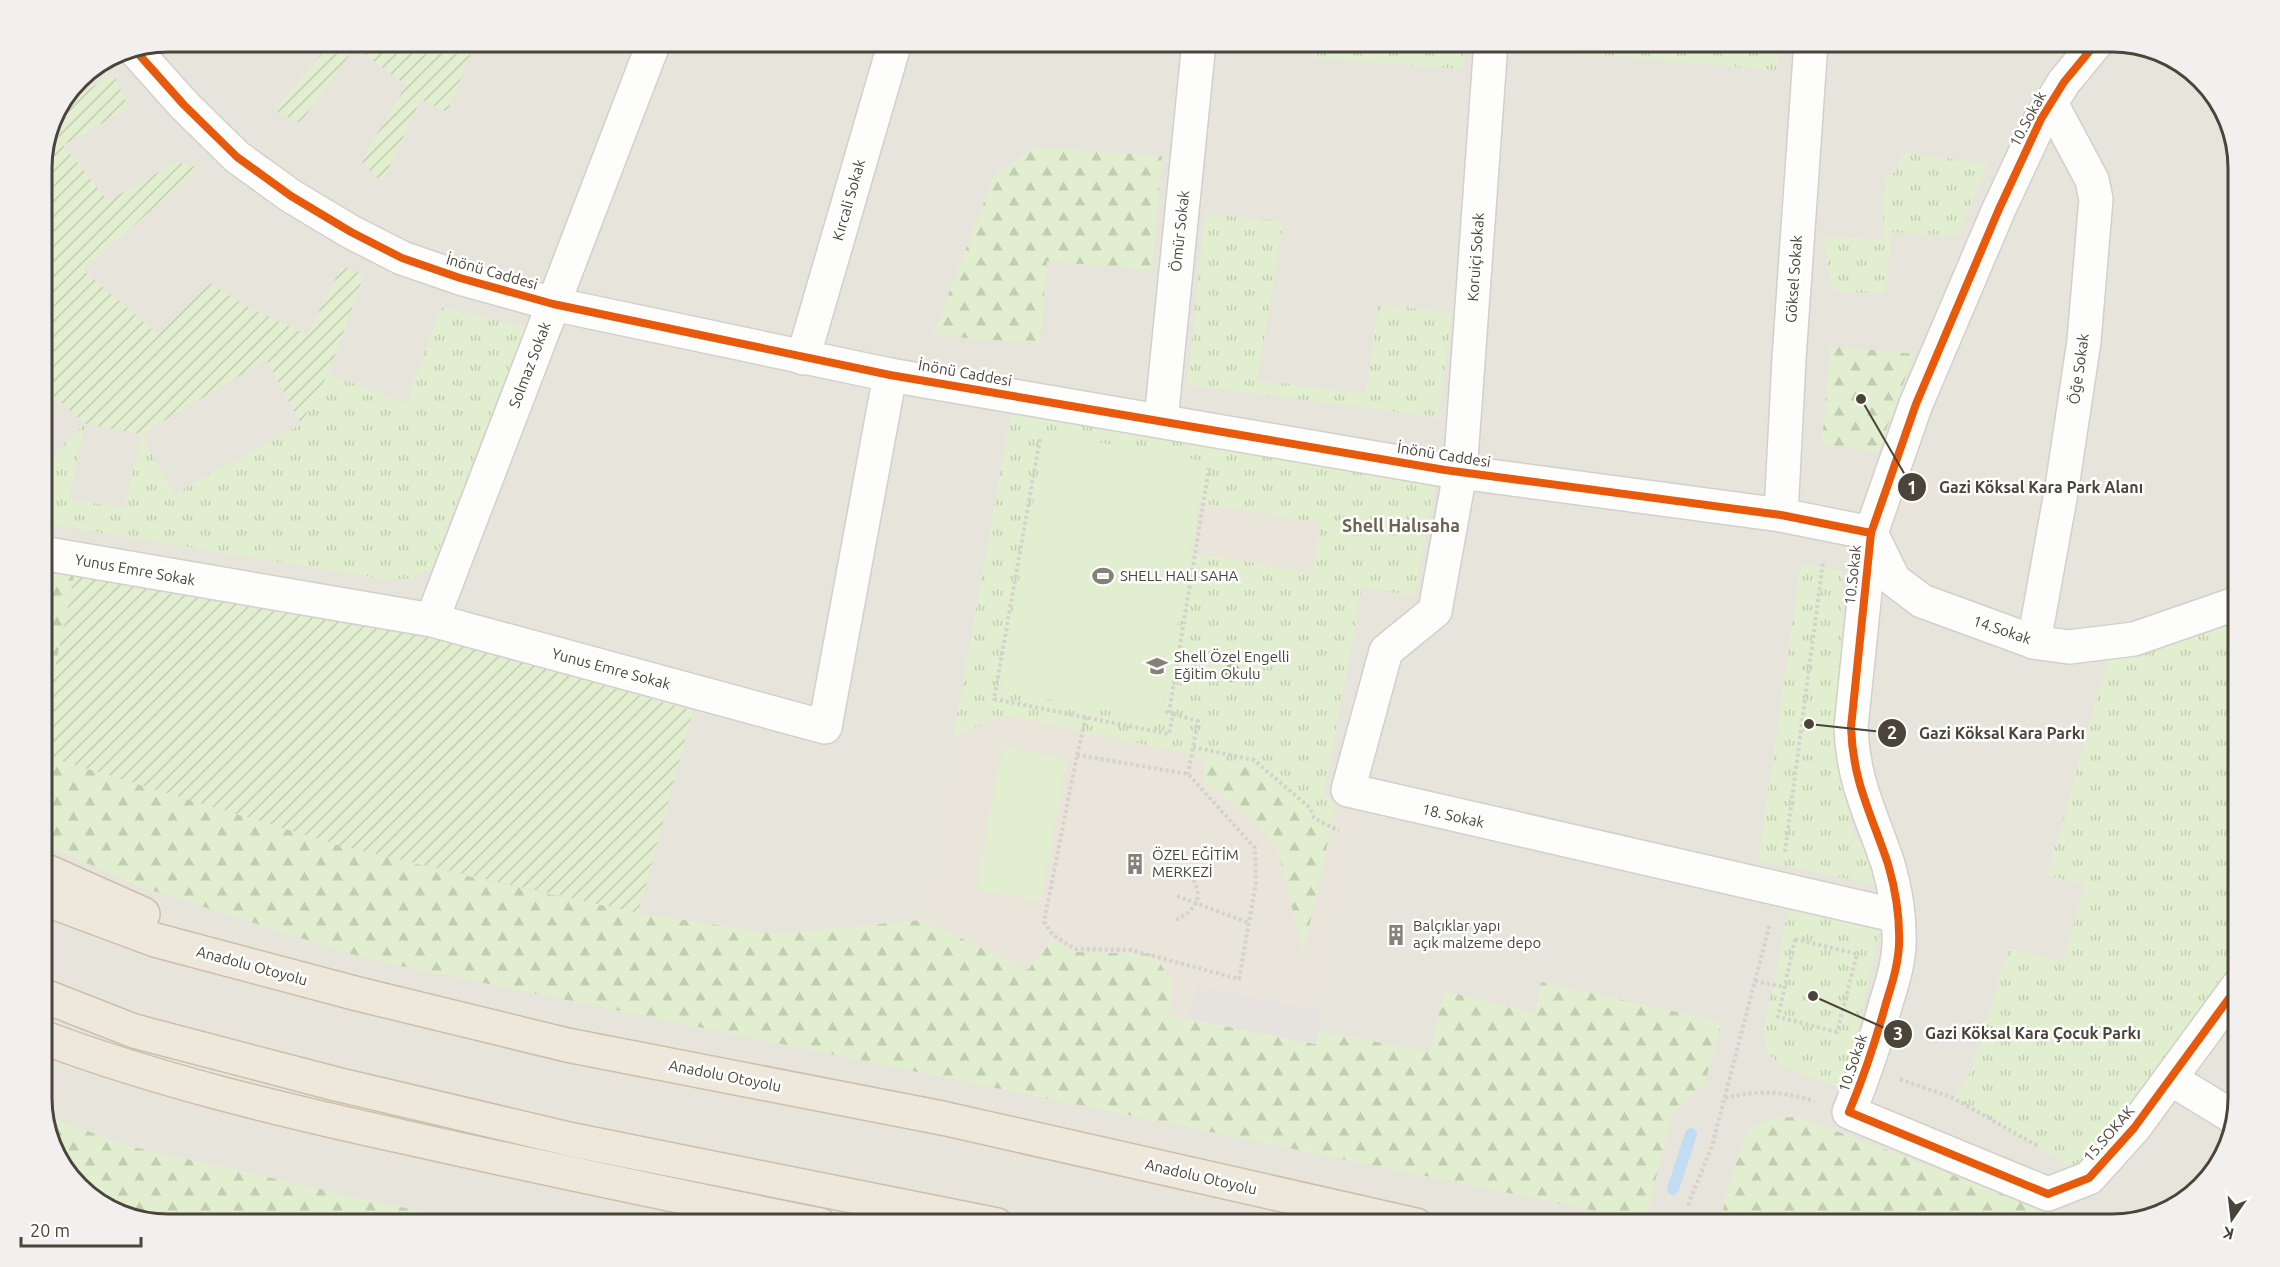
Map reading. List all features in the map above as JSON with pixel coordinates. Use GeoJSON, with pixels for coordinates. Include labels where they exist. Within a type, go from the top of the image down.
{"type":"FeatureCollection","features":[{"type":"Feature","properties":{"kind":"highway"},"geometry":{"type":"LineString","coordinates":[[53,874],[129,908],[358,994]]}},
{"type":"Feature","properties":{"kind":"highway","name":"Anadolu Otoyolu"},"geometry":{"type":"LineString","coordinates":[[53,902],[155,940],[358,994],[567,1045],[942,1119],[1367,1214]]}},
{"type":"Feature","properties":{"kind":"highway"},"geometry":{"type":"LineString","coordinates":[[53,999],[134,1031],[336,1084],[573,1140],[942,1214]]}},
{"type":"Feature","properties":{"kind":"highway"},"geometry":{"type":"LineString","coordinates":[[53,1041],[100,1059],[317,1118],[567,1174],[765,1214]]}},
{"type":"Feature","properties":{"kind":"street","name":"Solmaz Sokak"},"geometry":{"type":"LineString","coordinates":[[432,620],[650,52]]}},
{"type":"Feature","properties":{"kind":"street","name":"Kırcali Sokak"},"geometry":{"type":"LineString","coordinates":[[803,358],[892,52]]}},
{"type":"Feature","properties":{"kind":"street","name":"Ömür Sokak"},"geometry":{"type":"LineString","coordinates":[[1161,420],[1198,52]]}},
{"type":"Feature","properties":{"kind":"street","name":"Koruiçi Sokak"},"geometry":{"type":"LineString","coordinates":[[1460,473],[1490,52]]}},
{"type":"Feature","properties":{"kind":"street","name":"Göksel Sokak"},"geometry":{"type":"LineString","coordinates":[[1781,515],[1789,359],[1810,52]]}},
{"type":"Feature","properties":{"kind":"street","name":"10.Sokak"},"geometry":{"type":"LineString","coordinates":[[1850,1112],[1868,1067],[1896,969],[1899,945],[1898,916],[1888,865],[1865,806],[1852,759],[1851,727],[1871,533],[1916,404],[1999,209],[2051,103],[2064,82],[2089,52]]}},
{"type":"Feature","properties":{"kind":"street","name":"İnönü Caddesi"},"geometry":{"type":"LineString","coordinates":[[141,56],[184,105],[237,157],[291,196],[402,258],[460,278],[553,304],[890,375],[1460,473],[1781,515],[1871,533]]}},
{"type":"Feature","properties":{"kind":"street","name":"Öğe Sokak"},"geometry":{"type":"LineString","coordinates":[[2034,642],[2062,487],[2082,352],[2096,199],[2092,180],[2051,103]]}},
{"type":"Feature","properties":{"kind":"street","name":"Yunus Emre Sokak"},"geometry":{"type":"LineString","coordinates":[[53,555],[432,620],[825,727],[890,375]]}},
{"type":"Feature","properties":{"kind":"street","name":"18. Sokak"},"geometry":{"type":"LineString","coordinates":[[1460,473],[1435,611],[1386,651],[1348,790],[1898,916]]}},
{"type":"Feature","properties":{"kind":"street","name":"14.Sokak"},"geometry":{"type":"LineString","coordinates":[[1871,533],[1894,580],[1922,602],[2034,642],[2069,646],[2099,645],[2134,639],[2227,607]]}},
{"type":"Feature","properties":{"kind":"street","name":"15.SOKAK"},"geometry":{"type":"LineString","coordinates":[[1850,1112],[2048,1194],[2089,1178],[2134,1128],[2228,1000]]}},
{"type":"Feature","properties":{"kind":"street"},"geometry":{"type":"LineString","coordinates":[[2170,1079],[2227,1113]]}},
{"type":"Feature","properties":{"kind":"path"},"geometry":{"type":"LineString","coordinates":[[1042,428],[994,699],[1169,734],[1211,458]]}},
{"type":"Feature","properties":{"kind":"path"},"geometry":{"type":"LineString","coordinates":[[1688,1204],[1712,1146],[1784,865],[1826,525]]}},
{"type":"Feature","properties":{"kind":"path"},"geometry":{"type":"LineString","coordinates":[[1162,711],[1198,721],[1188,774]]}},
{"type":"Feature","properties":{"kind":"path"},"geometry":{"type":"LineString","coordinates":[[1077,755],[1188,774],[1255,848],[1256,883],[1239,979],[1131,950],[1075,949],[1053,935],[1044,922],[1077,755],[1086,717]]}},
{"type":"Feature","properties":{"kind":"path"},"geometry":{"type":"LineString","coordinates":[[1193,747],[1254,760],[1310,808],[1314,818],[1340,831]]}},
{"type":"Feature","properties":{"kind":"path"},"geometry":{"type":"LineString","coordinates":[[1176,920],[1191,912],[1199,902],[1199,890],[1193,879]]}},
{"type":"Feature","properties":{"kind":"path"},"geometry":{"type":"LineString","coordinates":[[1177,896],[1199,902],[1249,923]]}},
{"type":"Feature","properties":{"kind":"path"},"geometry":{"type":"LineString","coordinates":[[1795,939],[1857,954],[1837,1032],[1778,1017],[1785,987],[1795,939]]}},
{"type":"Feature","properties":{"kind":"path"},"geometry":{"type":"LineString","coordinates":[[1755,981],[1785,987]]}},
{"type":"Feature","properties":{"kind":"path"},"geometry":{"type":"LineString","coordinates":[[1868,1067],[1953,1098],[2038,1147]]}},
{"type":"Feature","properties":{"kind":"path"},"geometry":{"type":"LineString","coordinates":[[1725,1098],[1756,1091],[1783,1093],[1850,1112]]}},
{"type":"Feature","properties":{"kind":"shaded area"},"geometry":{"type":"Polygon","coordinates":[[[2111,52],[2141,56],[2156,61],[2188,81],[2208,104],[2221,131],[2227,161],[2228,1098],[2224,1128],[2219,1143],[2203,1169],[2182,1190],[2156,1206],[2126,1214],[154,1214],[124,1206],[92,1186],[72,1163],[59,1136],[53,1106],[53,161],[56,139],[64,117],[92,81],[124,61],[154,53],[2111,52]]]}},
{"type":"Feature","properties":{"kind":"shaded area","name":"Shell Özel Engelli Eğitim Okulu"},"geometry":{"type":"Polygon","coordinates":[[[1011,413],[1435,486],[1414,596],[1362,587],[1324,795],[1359,815],[1316,1044],[1084,998],[922,920],[1011,413]]]}},
{"type":"Feature","properties":{"kind":"shaded area"},"geometry":{"type":"Polygon","coordinates":[[[1196,985],[1322,1011],[1316,1044],[1189,1019],[1196,985]]]}},
{"type":"Feature","properties":{"kind":"green space"},"geometry":{"type":"Polygon","coordinates":[[[323,52],[351,52],[300,123],[274,111],[323,52]]]}},
{"type":"Feature","properties":{"kind":"green space"},"geometry":{"type":"Polygon","coordinates":[[[362,52],[471,52],[447,112],[421,99],[382,182],[361,161],[406,85],[362,52]]]}},
{"type":"Feature","properties":{"kind":"green space"},"geometry":{"type":"Polygon","coordinates":[[[1314,52],[1465,52],[1463,69],[1314,58],[1314,52]]]}},
{"type":"Feature","properties":{"kind":"green space"},"geometry":{"type":"Polygon","coordinates":[[[1565,52],[1779,52],[1776,70],[1565,52]]]}},
{"type":"Feature","properties":{"kind":"green space"},"geometry":{"type":"Polygon","coordinates":[[[113,73],[129,108],[63,145],[108,201],[176,162],[199,168],[83,270],[157,334],[210,283],[246,306],[307,335],[342,266],[364,275],[328,374],[301,424],[267,360],[141,434],[85,424],[53,395],[53,161],[61,124],[78,97],[113,73]]]}},
{"type":"Feature","properties":{"kind":"green space"},"geometry":{"type":"Polygon","coordinates":[[[1032,147],[1162,156],[1152,270],[1047,261],[1040,344],[933,335],[994,176],[1032,147]]]}},
{"type":"Feature","properties":{"kind":"green space"},"geometry":{"type":"Polygon","coordinates":[[[1900,152],[1988,164],[1957,236],[1892,232],[1885,293],[1833,292],[1823,237],[1883,239],[1884,181],[1898,169],[1900,152]]]}},
{"type":"Feature","properties":{"kind":"green space"},"geometry":{"type":"Polygon","coordinates":[[[1205,214],[1273,220],[1283,226],[1257,380],[1366,394],[1378,304],[1452,313],[1438,417],[1187,385],[1205,214]]]}},
{"type":"Feature","properties":{"kind":"green space"},"geometry":{"type":"Polygon","coordinates":[[[441,307],[525,327],[431,568],[412,578],[390,580],[53,525],[53,455],[85,424],[69,499],[125,508],[141,434],[174,494],[301,424],[328,374],[406,403],[441,307]]]}},
{"type":"Feature","properties":{"kind":"green space"},"geometry":{"type":"Polygon","coordinates":[[[1830,346],[1914,354],[1878,452],[1822,444],[1830,346]]]}},
{"type":"Feature","properties":{"kind":"green space"},"geometry":{"type":"Polygon","coordinates":[[[1011,413],[1435,486],[1414,596],[1362,587],[1324,795],[1337,803],[1330,832],[1311,822],[1306,809],[1251,767],[1005,715],[953,736],[1011,413]],[[1046,433],[1191,552],[1312,573],[1321,523],[1200,503],[1207,462],[1046,433]]]}},
{"type":"Feature","properties":{"kind":"green space","name":"SHELL HALI SAHA"},"geometry":{"type":"Polygon","coordinates":[[[1046,433],[1207,462],[1160,720],[999,690],[1046,433]]]}},
{"type":"Feature","properties":{"kind":"green space"},"geometry":{"type":"Polygon","coordinates":[[[1801,564],[1842,571],[1841,778],[1853,835],[1869,852],[1877,885],[1758,860],[1801,564]]]}},
{"type":"Feature","properties":{"kind":"green space"},"geometry":{"type":"Polygon","coordinates":[[[53,569],[75,572],[53,678],[53,569]]]}},
{"type":"Feature","properties":{"kind":"green space"},"geometry":{"type":"Polygon","coordinates":[[[75,572],[422,632],[693,711],[638,913],[345,847],[53,758],[53,678],[75,572]]]}},
{"type":"Feature","properties":{"kind":"green space"},"geometry":{"type":"Polygon","coordinates":[[[2227,623],[2228,978],[2175,1050],[2075,1169],[1953,1098],[1971,1072],[2008,948],[2063,962],[2085,885],[2047,875],[2109,658],[2227,623]]]}},
{"type":"Feature","properties":{"kind":"green space"},"geometry":{"type":"Polygon","coordinates":[[[1002,747],[1067,759],[1041,901],[976,889],[1002,747]]]}},
{"type":"Feature","properties":{"kind":"green space"},"geometry":{"type":"Polygon","coordinates":[[[1205,757],[1251,767],[1306,809],[1312,822],[1330,832],[1303,953],[1278,850],[1254,821],[1204,782],[1205,757]]]}},
{"type":"Feature","properties":{"kind":"green space"},"geometry":{"type":"Polygon","coordinates":[[[53,758],[345,847],[492,882],[638,913],[776,934],[922,920],[1028,970],[1051,939],[1075,952],[1154,954],[1173,984],[1168,1015],[1315,1044],[1318,1031],[1430,1052],[1444,991],[1535,1013],[1541,982],[1722,1022],[1704,1085],[1672,1114],[1647,1214],[1611,1214],[367,959],[138,886],[53,848],[53,758]]]}},
{"type":"Feature","properties":{"kind":"green space"},"geometry":{"type":"Polygon","coordinates":[[[1788,911],[1881,928],[1843,1089],[1786,1068],[1767,1054],[1764,1028],[1788,911]]]}},
{"type":"Feature","properties":{"kind":"green space"},"geometry":{"type":"Polygon","coordinates":[[[1799,1117],[2026,1203],[2068,1214],[1722,1214],[1738,1154],[1748,1129],[1772,1118],[1799,1117]]]}},
{"type":"Feature","properties":{"kind":"green space"},"geometry":{"type":"Polygon","coordinates":[[[55,1119],[124,1145],[432,1214],[154,1214],[139,1211],[111,1199],[81,1175],[64,1150],[55,1119]]]}},
{"type":"Feature","properties":{"kind":"waterway"},"geometry":{"type":"LineString","coordinates":[[1673,1189],[1691,1134]]}},
{"type":"Feature","properties":{"kind":"cycle path"},"geometry":{"type":"LineString","coordinates":[[2089,52],[2064,82],[2041,119],[1999,209],[1916,404],[1871,533],[1851,727],[1852,747],[1859,782],[1893,883],[1898,914],[1899,945],[1894,974],[1878,1031],[1849,1112],[2048,1194],[2089,1178],[2134,1128],[2228,1000]]}},
{"type":"Feature","properties":{"kind":"cycle path"},"geometry":{"type":"LineString","coordinates":[[141,56],[184,105],[237,157],[291,196],[351,232],[402,258],[460,278],[553,304],[890,375],[1445,470],[1781,515],[1871,533]]}},
{"type":"Feature","properties":{"kind":"place","name":"Gazi Köksal Kara Park Alanı"},"geometry":{"type":"Point","coordinates":[1861,399]}},
{"type":"Feature","properties":{"kind":"place","name":"SHELL HALI SAHA"},"geometry":{"type":"Point","coordinates":[1103,576]}},
{"type":"Feature","properties":{"kind":"place","name":"Shell Özel Engelli Eğitim Okulu"},"geometry":{"type":"Point","coordinates":[1157,666]}},
{"type":"Feature","properties":{"kind":"place","name":"Gazi Köksal Kara Parkı"},"geometry":{"type":"Point","coordinates":[1809,724]}},
{"type":"Feature","properties":{"kind":"place","name":"ÖZEL EĞİTİM MERKEZİ"},"geometry":{"type":"Point","coordinates":[1135,864]}},
{"type":"Feature","properties":{"kind":"place","name":"Balçıklar yapı açık malzeme depo"},"geometry":{"type":"Point","coordinates":[1396,935]}},
{"type":"Feature","properties":{"kind":"place","name":"Gazi Köksal Kara Çocuk Parkı"},"geometry":{"type":"Point","coordinates":[1813,996]}},
{"type":"Feature","properties":{"kind":"district","name":"Shell Halısaha"},"geometry":{"type":"Point","coordinates":[1401,526]}}]}
